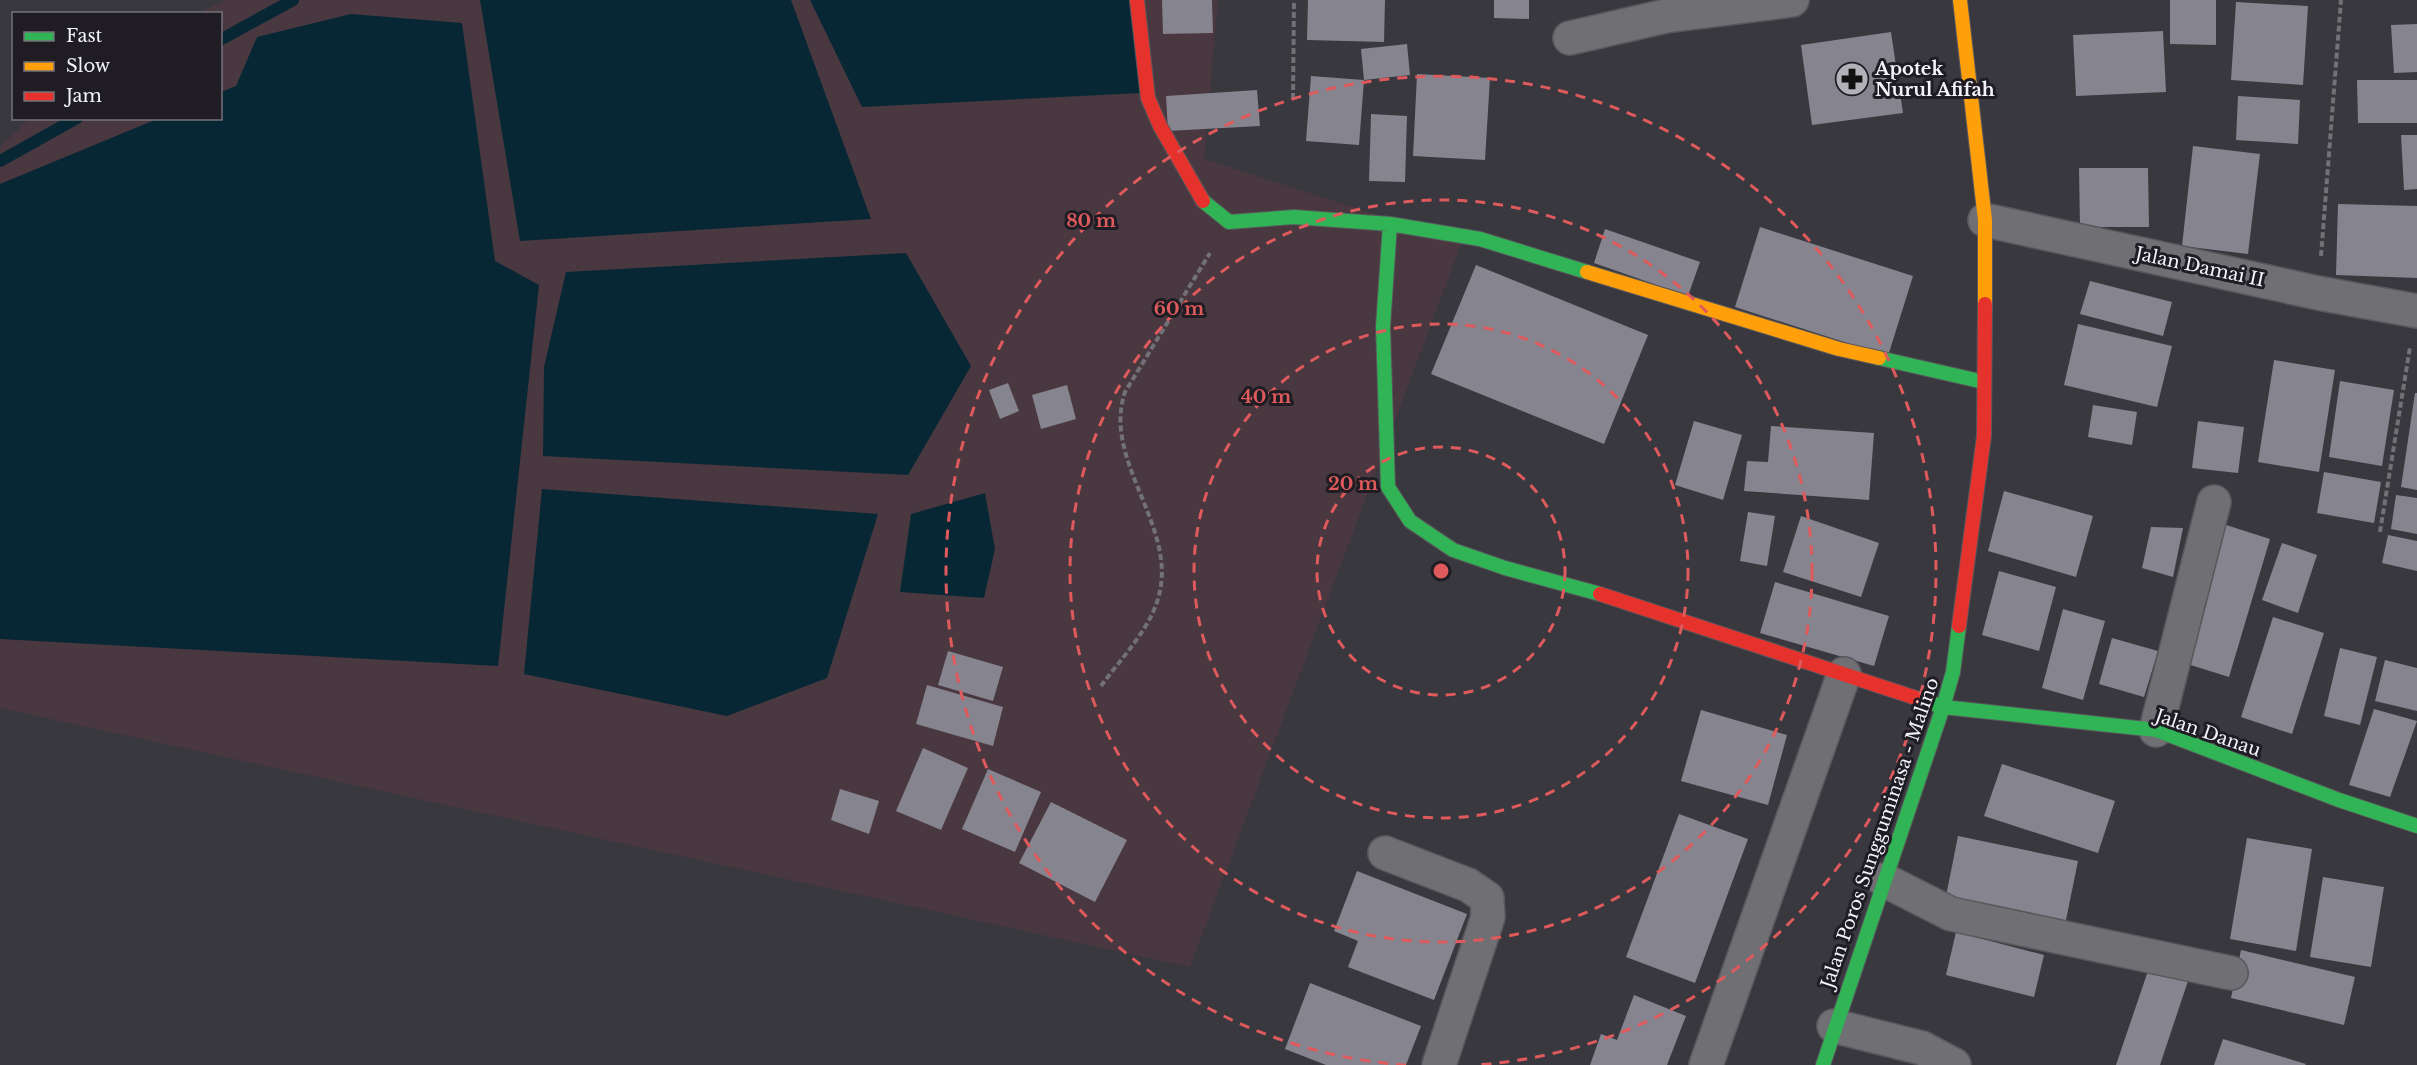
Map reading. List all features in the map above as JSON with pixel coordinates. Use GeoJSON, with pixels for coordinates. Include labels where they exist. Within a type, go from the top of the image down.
{"type":"FeatureCollection","features":[{"type":"Feature","properties":{"kind":"street"},"geometry":{"type":"LineString","coordinates":[[1137,0],[1148,98],[1204,203],[1229,222],[1294,218],[1390,224],[1480,239],[1839,349],[1984,382]]}},
{"type":"Feature","properties":{"kind":"street"},"geometry":{"type":"LineString","coordinates":[[1570,38],[1666,16],[1792,0]]}},
{"type":"Feature","properties":{"kind":"street","name":"Jalan Poros Sungguminasa - Malino"},"geometry":{"type":"LineString","coordinates":[[1822,1065],[1943,707],[1953,672],[1970,550],[1984,436],[1984,220],[1960,0]]}},
{"type":"Feature","properties":{"kind":"street","name":"Jalan Damai II"},"geometry":{"type":"LineString","coordinates":[[1984,220],[2318,293],[2416,311]]}},
{"type":"Feature","properties":{"kind":"street","name":"Jalan Danau"},"geometry":{"type":"LineString","coordinates":[[1390,224],[1383,327],[1388,487],[1410,521],[1453,549],[1505,568],[1637,604],[1943,707],[2156,730],[2339,800],[2417,826]]}},
{"type":"Feature","properties":{"kind":"street"},"geometry":{"type":"LineString","coordinates":[[2156,730],[2214,502]]}},
{"type":"Feature","properties":{"kind":"street"},"geometry":{"type":"LineString","coordinates":[[1706,1065],[1844,674]]}},
{"type":"Feature","properties":{"kind":"street"},"geometry":{"type":"LineString","coordinates":[[1385,853],[1468,885],[1487,898],[1488,917],[1439,1065]]}},
{"type":"Feature","properties":{"kind":"street"},"geometry":{"type":"LineString","coordinates":[[1884,880],[1951,914],[2232,973]]}},
{"type":"Feature","properties":{"kind":"street"},"geometry":{"type":"LineString","coordinates":[[1834,1026],[1922,1048],[1954,1065]]}},
{"type":"Feature","properties":{"kind":"path"},"geometry":{"type":"LineString","coordinates":[[1293,99],[1294,0]]}},
{"type":"Feature","properties":{"kind":"path"},"geometry":{"type":"LineString","coordinates":[[2318,293],[2341,0]]}},
{"type":"Feature","properties":{"kind":"path"},"geometry":{"type":"LineString","coordinates":[[1101,686],[1147,622],[1160,590],[1161,554],[1119,433],[1119,409],[1125,392],[1229,222]]}},
{"type":"Feature","properties":{"kind":"path"},"geometry":{"type":"LineString","coordinates":[[2380,532],[2416,311]]}},
{"type":"Feature","properties":{"kind":"shaded area"},"geometry":{"type":"Polygon","coordinates":[[[225,0],[1218,0],[1204,159],[1462,242],[1190,967],[0,708],[0,147],[28,120],[222,120],[222,12],[200,12],[225,0]]]}},
{"type":"Feature","properties":{"kind":"water"},"geometry":{"type":"Polygon","coordinates":[[[480,0],[791,0],[871,219],[520,241],[480,0]]]}},
{"type":"Feature","properties":{"kind":"water"},"geometry":{"type":"Polygon","coordinates":[[[810,0],[1129,0],[1140,93],[862,107],[810,0]]]}},
{"type":"Feature","properties":{"kind":"water"},"geometry":{"type":"Polygon","coordinates":[[[351,14],[462,23],[495,261],[539,285],[498,666],[0,639],[0,184],[155,120],[222,120],[222,92],[236,86],[257,37],[351,14]]]}},
{"type":"Feature","properties":{"kind":"water"},"geometry":{"type":"Polygon","coordinates":[[[906,253],[971,366],[908,475],[543,456],[544,367],[566,272],[906,253]]]}},
{"type":"Feature","properties":{"kind":"water"},"geometry":{"type":"Polygon","coordinates":[[[542,489],[878,514],[827,678],[727,716],[524,674],[542,489]]]}},
{"type":"Feature","properties":{"kind":"water"},"geometry":{"type":"Polygon","coordinates":[[[985,493],[995,549],[984,598],[900,592],[911,514],[985,493]]]}},
{"type":"Feature","properties":{"kind":"building"},"geometry":{"type":"Polygon","coordinates":[[[1162,0],[1212,0],[1213,33],[1163,34],[1162,0]]]}},
{"type":"Feature","properties":{"kind":"building"},"geometry":{"type":"Polygon","coordinates":[[[1308,0],[1385,0],[1384,42],[1307,40],[1308,0]]]}},
{"type":"Feature","properties":{"kind":"building"},"geometry":{"type":"Polygon","coordinates":[[[1494,0],[1529,0],[1529,19],[1494,18],[1494,0]]]}},
{"type":"Feature","properties":{"kind":"building"},"geometry":{"type":"Polygon","coordinates":[[[2170,0],[2216,0],[2216,45],[2170,44],[2170,0]]]}},
{"type":"Feature","properties":{"kind":"building"},"geometry":{"type":"Polygon","coordinates":[[[2236,2],[2308,6],[2303,85],[2231,80],[2236,2]]]}},
{"type":"Feature","properties":{"kind":"building"},"geometry":{"type":"Polygon","coordinates":[[[2417,24],[2417,72],[2394,73],[2391,25],[2417,24]]]}},
{"type":"Feature","properties":{"kind":"building"},"geometry":{"type":"Polygon","coordinates":[[[2163,31],[2166,92],[2076,96],[2073,35],[2163,31]]]}},
{"type":"Feature","properties":{"kind":"building","name":"Apotek Nurul Afifah"},"geometry":{"type":"Polygon","coordinates":[[[1891,32],[1903,113],[1812,125],[1801,45],[1891,32]]]}},
{"type":"Feature","properties":{"kind":"building"},"geometry":{"type":"Polygon","coordinates":[[[1407,44],[1410,75],[1364,80],[1361,49],[1407,44]]]}},
{"type":"Feature","properties":{"kind":"building"},"geometry":{"type":"Polygon","coordinates":[[[1417,74],[1490,78],[1485,160],[1413,156],[1417,74]]]}},
{"type":"Feature","properties":{"kind":"building"},"geometry":{"type":"Polygon","coordinates":[[[1311,76],[1364,80],[1359,145],[1306,141],[1311,76]]]}},
{"type":"Feature","properties":{"kind":"building"},"geometry":{"type":"Polygon","coordinates":[[[2357,80],[2417,80],[2417,123],[2358,123],[2357,80]]]}},
{"type":"Feature","properties":{"kind":"building"},"geometry":{"type":"Polygon","coordinates":[[[1257,90],[1260,126],[1168,131],[1166,96],[1257,90]]]}},
{"type":"Feature","properties":{"kind":"building"},"geometry":{"type":"Polygon","coordinates":[[[2238,96],[2300,100],[2298,144],[2236,140],[2238,96]]]}},
{"type":"Feature","properties":{"kind":"building"},"geometry":{"type":"Polygon","coordinates":[[[1371,114],[1407,116],[1405,182],[1369,181],[1371,114]]]}},
{"type":"Feature","properties":{"kind":"building"},"geometry":{"type":"Polygon","coordinates":[[[2401,135],[2417,135],[2417,189],[2404,190],[2401,135]]]}},
{"type":"Feature","properties":{"kind":"building"},"geometry":{"type":"Polygon","coordinates":[[[2193,146],[2260,154],[2248,254],[2182,246],[2193,146]]]}},
{"type":"Feature","properties":{"kind":"building"},"geometry":{"type":"Polygon","coordinates":[[[2079,168],[2148,168],[2149,227],[2080,227],[2079,168]]]}},
{"type":"Feature","properties":{"kind":"building"},"geometry":{"type":"Polygon","coordinates":[[[2338,204],[2417,206],[2417,278],[2336,275],[2338,204]]]}},
{"type":"Feature","properties":{"kind":"building"},"geometry":{"type":"Polygon","coordinates":[[[1760,227],[1913,276],[1888,356],[1735,307],[1760,227]]]}},
{"type":"Feature","properties":{"kind":"building"},"geometry":{"type":"Polygon","coordinates":[[[1605,229],[1700,262],[1688,296],[1594,263],[1605,229]]]}},
{"type":"Feature","properties":{"kind":"building"},"geometry":{"type":"Polygon","coordinates":[[[1476,265],[1648,335],[1604,444],[1431,374],[1476,265]]]}},
{"type":"Feature","properties":{"kind":"building"},"geometry":{"type":"Polygon","coordinates":[[[2090,281],[2172,302],[2163,336],[2080,314],[2090,281]]]}},
{"type":"Feature","properties":{"kind":"building"},"geometry":{"type":"Polygon","coordinates":[[[2078,324],[2172,346],[2157,407],[2064,385],[2078,324]]]}},
{"type":"Feature","properties":{"kind":"building"},"geometry":{"type":"Polygon","coordinates":[[[2274,360],[2335,370],[2319,472],[2258,462],[2274,360]]]}},
{"type":"Feature","properties":{"kind":"building"},"geometry":{"type":"Polygon","coordinates":[[[2340,381],[2394,390],[2382,466],[2329,457],[2340,381]]]}},
{"type":"Feature","properties":{"kind":"building"},"geometry":{"type":"Polygon","coordinates":[[[1008,383],[1019,411],[1000,419],[989,390],[1008,383]]]}},
{"type":"Feature","properties":{"kind":"building"},"geometry":{"type":"Polygon","coordinates":[[[1067,385],[1076,419],[1041,429],[1032,395],[1067,385]]]}},
{"type":"Feature","properties":{"kind":"building"},"geometry":{"type":"Polygon","coordinates":[[[2415,393],[2417,393],[2417,490],[2401,487],[2415,393]]]}},
{"type":"Feature","properties":{"kind":"building"},"geometry":{"type":"Polygon","coordinates":[[[2093,405],[2137,412],[2132,445],[2088,437],[2093,405]]]}},
{"type":"Feature","properties":{"kind":"building"},"geometry":{"type":"Polygon","coordinates":[[[1694,421],[1742,435],[1723,500],[1675,485],[1694,421]]]}},
{"type":"Feature","properties":{"kind":"building"},"geometry":{"type":"Polygon","coordinates":[[[2198,421],[2244,427],[2238,473],[2192,468],[2198,421]]]}},
{"type":"Feature","properties":{"kind":"building"},"geometry":{"type":"Polygon","coordinates":[[[1771,426],[1874,433],[1869,500],[1744,491],[1747,461],[1768,462],[1771,426]]]}},
{"type":"Feature","properties":{"kind":"building"},"geometry":{"type":"Polygon","coordinates":[[[2324,472],[2381,482],[2374,523],[2317,513],[2324,472]]]}},
{"type":"Feature","properties":{"kind":"building"},"geometry":{"type":"Polygon","coordinates":[[[2004,491],[2093,516],[2076,577],[1988,551],[2004,491]]]}},
{"type":"Feature","properties":{"kind":"building"},"geometry":{"type":"Polygon","coordinates":[[[2396,495],[2417,498],[2417,534],[2391,529],[2396,495]]]}},
{"type":"Feature","properties":{"kind":"building"},"geometry":{"type":"Polygon","coordinates":[[[1748,512],[1775,516],[1767,566],[1740,561],[1748,512]]]}},
{"type":"Feature","properties":{"kind":"building"},"geometry":{"type":"Polygon","coordinates":[[[1801,516],[1879,543],[1861,597],[1783,572],[1801,516]]]}},
{"type":"Feature","properties":{"kind":"building"},"geometry":{"type":"Polygon","coordinates":[[[2223,524],[2270,539],[2229,677],[2181,662],[2223,524]]]}},
{"type":"Feature","properties":{"kind":"building"},"geometry":{"type":"Polygon","coordinates":[[[2151,527],[2183,528],[2173,577],[2142,568],[2151,527]]]}},
{"type":"Feature","properties":{"kind":"building"},"geometry":{"type":"Polygon","coordinates":[[[2388,535],[2417,541],[2417,571],[2382,563],[2388,535]]]}},
{"type":"Feature","properties":{"kind":"building"},"geometry":{"type":"Polygon","coordinates":[[[2282,543],[2317,555],[2298,613],[2262,600],[2282,543]]]}},
{"type":"Feature","properties":{"kind":"building"},"geometry":{"type":"Polygon","coordinates":[[[1999,571],[2056,587],[2039,651],[1982,635],[1999,571]]]}},
{"type":"Feature","properties":{"kind":"building"},"geometry":{"type":"Polygon","coordinates":[[[1775,582],[1889,616],[1874,666],[1760,633],[1775,582]]]}},
{"type":"Feature","properties":{"kind":"building"},"geometry":{"type":"Polygon","coordinates":[[[2063,609],[2105,621],[2083,700],[2042,688],[2063,609]]]}},
{"type":"Feature","properties":{"kind":"building"},"geometry":{"type":"Polygon","coordinates":[[[2273,617],[2324,633],[2292,734],[2241,717],[2273,617]]]}},
{"type":"Feature","properties":{"kind":"building"},"geometry":{"type":"Polygon","coordinates":[[[2112,638],[2158,651],[2144,697],[2099,684],[2112,638]]]}},
{"type":"Feature","properties":{"kind":"building"},"geometry":{"type":"Polygon","coordinates":[[[2340,648],[2377,657],[2360,725],[2324,716],[2340,648]]]}},
{"type":"Feature","properties":{"kind":"building"},"geometry":{"type":"Polygon","coordinates":[[[948,651],[1003,667],[993,701],[938,685],[948,651]]]}},
{"type":"Feature","properties":{"kind":"building"},"geometry":{"type":"Polygon","coordinates":[[[2385,660],[2417,668],[2417,711],[2375,701],[2385,660]]]}},
{"type":"Feature","properties":{"kind":"building"},"geometry":{"type":"Polygon","coordinates":[[[927,685],[1003,707],[993,746],[916,724],[927,685]]]}},
{"type":"Feature","properties":{"kind":"building"},"geometry":{"type":"Polygon","coordinates":[[[2374,709],[2417,721],[2390,797],[2349,785],[2374,709]]]}},
{"type":"Feature","properties":{"kind":"building"},"geometry":{"type":"Polygon","coordinates":[[[1701,710],[1787,735],[1768,805],[1681,781],[1701,710]]]}},
{"type":"Feature","properties":{"kind":"building"},"geometry":{"type":"Polygon","coordinates":[[[923,748],[968,768],[941,830],[896,811],[923,748]]]}},
{"type":"Feature","properties":{"kind":"building"},"geometry":{"type":"Polygon","coordinates":[[[2002,764],[2115,801],[2098,853],[1984,816],[2002,764]]]}},
{"type":"Feature","properties":{"kind":"building"},"geometry":{"type":"Polygon","coordinates":[[[988,769],[1041,792],[1015,852],[962,829],[988,769]]]}},
{"type":"Feature","properties":{"kind":"building"},"geometry":{"type":"Polygon","coordinates":[[[840,789],[879,801],[869,834],[831,820],[840,789]]]}},
{"type":"Feature","properties":{"kind":"building"},"geometry":{"type":"Polygon","coordinates":[[[1051,802],[1127,840],[1095,902],[1019,863],[1051,802]]]}},
{"type":"Feature","properties":{"kind":"building"},"geometry":{"type":"Polygon","coordinates":[[[1679,814],[1748,839],[1695,983],[1626,957],[1679,814]]]}},
{"type":"Feature","properties":{"kind":"building"},"geometry":{"type":"Polygon","coordinates":[[[1958,836],[2078,861],[2065,925],[1945,901],[1958,836]]]}},
{"type":"Feature","properties":{"kind":"building"},"geometry":{"type":"Polygon","coordinates":[[[2247,838],[2312,849],[2296,951],[2230,939],[2247,838]]]}},
{"type":"Feature","properties":{"kind":"building"},"geometry":{"type":"Polygon","coordinates":[[[1357,871],[1467,914],[1434,1000],[1348,967],[1358,941],[1334,931],[1357,871]]]}},
{"type":"Feature","properties":{"kind":"building"},"geometry":{"type":"Polygon","coordinates":[[[2323,877],[2384,887],[2371,967],[2310,957],[2323,877]]]}},
{"type":"Feature","properties":{"kind":"building"},"geometry":{"type":"Polygon","coordinates":[[[1956,932],[2044,955],[2034,997],[1946,975],[1956,932]]]}},
{"type":"Feature","properties":{"kind":"building"},"geometry":{"type":"Polygon","coordinates":[[[2241,950],[2355,977],[2344,1025],[2231,998],[2241,950]]]}},
{"type":"Feature","properties":{"kind":"building"},"geometry":{"type":"Polygon","coordinates":[[[2151,962],[2190,975],[2160,1065],[2116,1065],[2151,962]]]}},
{"type":"Feature","properties":{"kind":"building"},"geometry":{"type":"Polygon","coordinates":[[[1310,983],[1421,1026],[1406,1065],[1326,1065],[1285,1049],[1310,983]]]}},
{"type":"Feature","properties":{"kind":"building"},"geometry":{"type":"Polygon","coordinates":[[[1634,995],[1686,1016],[1667,1065],[1590,1065],[1601,1034],[1617,1040],[1634,995]]]}},
{"type":"Feature","properties":{"kind":"building"},"geometry":{"type":"Polygon","coordinates":[[[2223,1039],[2306,1064],[2214,1065],[2223,1039]]]}},
{"type":"Feature","properties":{"kind":"waterway"},"geometry":{"type":"LineString","coordinates":[[222,39],[293,0]]}},
{"type":"Feature","properties":{"kind":"waterway"},"geometry":{"type":"LineString","coordinates":[[0,161],[73,120]]}},
{"type":"Feature","properties":{"kind":"traffic: fast"},"geometry":{"type":"LineString","coordinates":[[1203,201],[1229,222],[1294,217],[1390,224],[1480,239],[1587,272]]}},
{"type":"Feature","properties":{"kind":"traffic: fast"},"geometry":{"type":"LineString","coordinates":[[1390,224],[1383,327],[1388,487],[1410,521],[1453,550],[1505,568],[1600,594]]}},
{"type":"Feature","properties":{"kind":"traffic: fast"},"geometry":{"type":"LineString","coordinates":[[1879,358],[1984,382]]}},
{"type":"Feature","properties":{"kind":"traffic: fast"},"geometry":{"type":"LineString","coordinates":[[1823,1065],[1943,707],[1953,672],[1959,626]]}},
{"type":"Feature","properties":{"kind":"traffic: fast"},"geometry":{"type":"LineString","coordinates":[[1916,698],[1943,707],[2156,730],[2339,800],[2417,826]]}},
{"type":"Feature","properties":{"kind":"traffic: slow"},"geometry":{"type":"LineString","coordinates":[[1960,0],[1985,220],[1985,304]]}},
{"type":"Feature","properties":{"kind":"traffic: slow"},"geometry":{"type":"LineString","coordinates":[[1587,272],[1839,349],[1879,358]]}},
{"type":"Feature","properties":{"kind":"traffic: jam"},"geometry":{"type":"LineString","coordinates":[[1137,0],[1148,98],[1160,126],[1203,201]]}},
{"type":"Feature","properties":{"kind":"traffic: jam"},"geometry":{"type":"LineString","coordinates":[[1959,626],[1984,436],[1985,304]]}},
{"type":"Feature","properties":{"kind":"traffic: jam"},"geometry":{"type":"LineString","coordinates":[[1600,594],[1916,698]]}},
{"type":"Feature","properties":{"kind":"place","name":"Apotek Nurul Afifah"},"geometry":{"type":"Point","coordinates":[1852,79]}}]}
